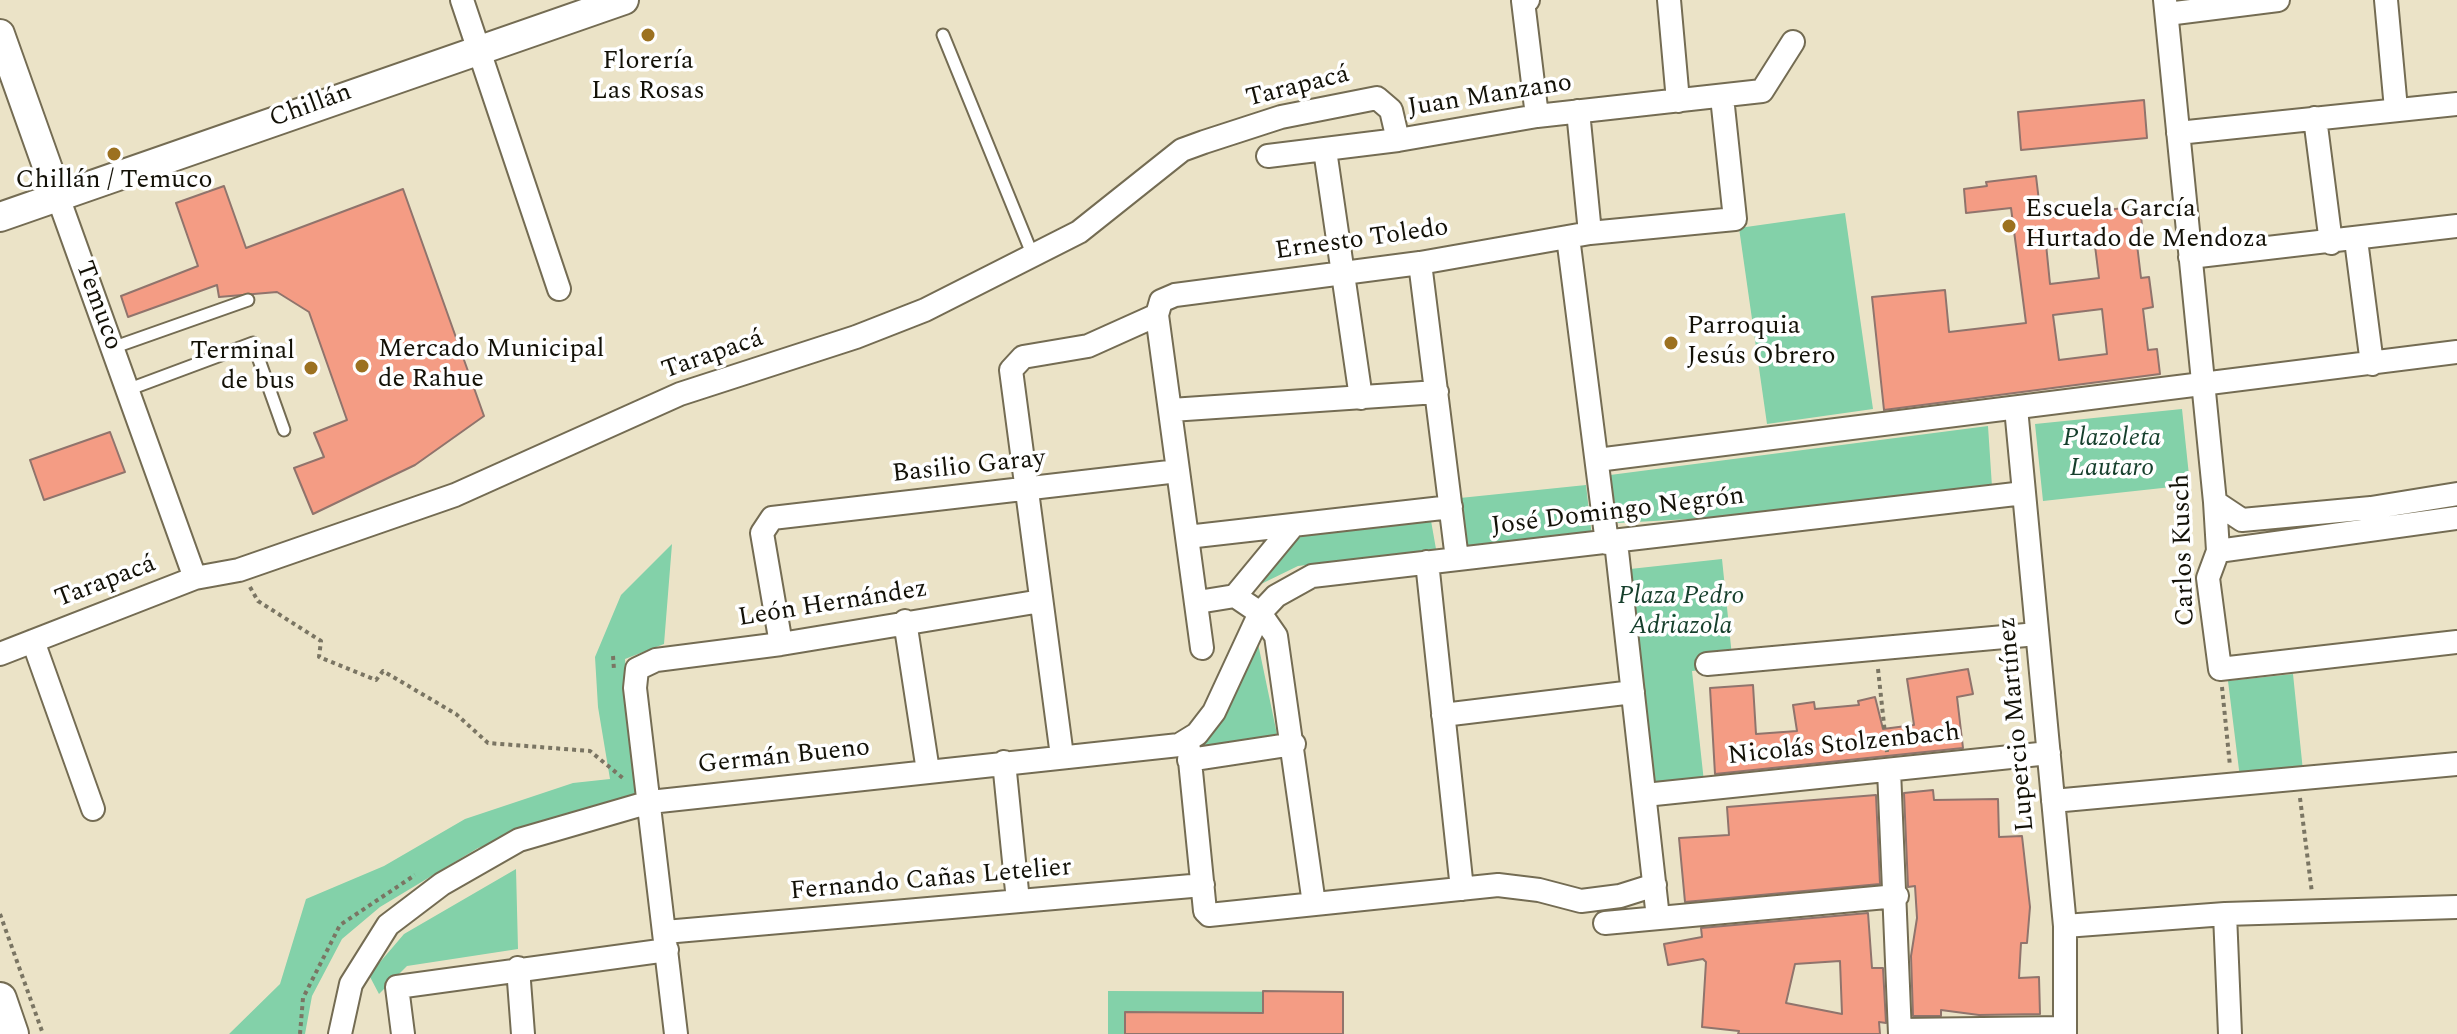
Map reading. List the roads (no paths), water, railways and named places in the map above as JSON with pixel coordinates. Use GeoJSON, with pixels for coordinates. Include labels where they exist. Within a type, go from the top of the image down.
{"type":"FeatureCollection","features":[{"type":"Feature","properties":{"kind":"main road"},"geometry":{"type":"LineString","coordinates":[[0,999],[12,1034]]}},
{"type":"Feature","properties":{"kind":"street"},"geometry":{"type":"LineString","coordinates":[[462,0],[559,289]]}},
{"type":"Feature","properties":{"kind":"street","name":"Chillán"},"geometry":{"type":"LineString","coordinates":[[0,217],[624,0]]}},
{"type":"Feature","properties":{"kind":"street"},"geometry":{"type":"LineString","coordinates":[[1525,0],[1537,116]]}},
{"type":"Feature","properties":{"kind":"street"},"geometry":{"type":"LineString","coordinates":[[1669,0],[1678,101]]}},
{"type":"Feature","properties":{"kind":"street"},"geometry":{"type":"LineString","coordinates":[[2166,7],[2278,0]]}},
{"type":"Feature","properties":{"kind":"street"},"geometry":{"type":"LineString","coordinates":[[2386,0],[2396,109]]}},
{"type":"Feature","properties":{"kind":"street","name":"Carlos Kusch"},"geometry":{"type":"LineString","coordinates":[[2166,7],[2215,502],[2218,551],[2208,578],[2220,669],[2457,642]]}},
{"type":"Feature","properties":{"kind":"street","name":"Temuco"},"geometry":{"type":"LineString","coordinates":[[0,34],[195,578]]}},
{"type":"Feature","properties":{"kind":"street","name":"Juan Manzano"},"geometry":{"type":"LineString","coordinates":[[1268,156],[1398,140],[1537,116],[1762,91],[1793,42]]}},
{"type":"Feature","properties":{"kind":"street","name":"Ernesto Toledo"},"geometry":{"type":"LineString","coordinates":[[1028,490],[1011,385],[1011,370],[1017,361],[1088,346],[1157,315],[1161,301],[1175,295],[1420,263],[1579,235],[1735,219],[1722,97]]}},
{"type":"Feature","properties":{"kind":"street","name":"Tarapacá"},"geometry":{"type":"LineString","coordinates":[[0,654],[195,578],[239,570],[455,495],[680,394],[897,321],[1079,232],[1182,150],[1281,117],[1377,98],[1391,110],[1398,140]]}},
{"type":"Feature","properties":{"kind":"street"},"geometry":{"type":"LineString","coordinates":[[2178,133],[2457,104]]}},
{"type":"Feature","properties":{"kind":"street"},"geometry":{"type":"LineString","coordinates":[[1578,111],[1579,235],[1597,460],[1633,692],[1658,918]]}},
{"type":"Feature","properties":{"kind":"street"},"geometry":{"type":"LineString","coordinates":[[2315,118],[2331,243]]}},
{"type":"Feature","properties":{"kind":"street"},"geometry":{"type":"LineString","coordinates":[[1325,150],[1361,398]]}},
{"type":"Feature","properties":{"kind":"street"},"geometry":{"type":"LineString","coordinates":[[2190,257],[2457,226]]}},
{"type":"Feature","properties":{"kind":"street"},"geometry":{"type":"LineString","coordinates":[[2356,240],[2372,364]]}},
{"type":"Feature","properties":{"kind":"street"},"geometry":{"type":"LineString","coordinates":[[1420,263],[1457,559]]}},
{"type":"Feature","properties":{"kind":"street"},"geometry":{"type":"LineString","coordinates":[[1157,315],[1202,648]]}},
{"type":"Feature","properties":{"kind":"street"},"geometry":{"type":"LineString","coordinates":[[1597,460],[2457,352]]}},
{"type":"Feature","properties":{"kind":"street"},"geometry":{"type":"LineString","coordinates":[[1171,410],[1437,392]]}},
{"type":"Feature","properties":{"kind":"street","name":"Lupercio Martínez"},"geometry":{"type":"LineString","coordinates":[[2016,408],[2065,926],[2065,1031]]}},
{"type":"Feature","properties":{"kind":"street","name":"Basilio Garay"},"geometry":{"type":"LineString","coordinates":[[781,644],[762,533],[766,521],[778,516],[1178,471]]}},
{"type":"Feature","properties":{"kind":"street"},"geometry":{"type":"LineString","coordinates":[[1028,490],[1062,756]]}},
{"type":"Feature","properties":{"kind":"street","name":"José Domingo Negrón"},"geometry":{"type":"LineString","coordinates":[[1260,613],[1276,596],[1312,576],[2024,493]]}},
{"type":"Feature","properties":{"kind":"street"},"geometry":{"type":"LineString","coordinates":[[2215,502],[2242,520],[2371,508],[2457,494]]}},
{"type":"Feature","properties":{"kind":"street"},"geometry":{"type":"LineString","coordinates":[[1187,537],[1451,507]]}},
{"type":"Feature","properties":{"kind":"street"},"geometry":{"type":"LineString","coordinates":[[2371,508],[2373,532]]}},
{"type":"Feature","properties":{"kind":"street"},"geometry":{"type":"LineString","coordinates":[[2218,551],[2457,518]]}},
{"type":"Feature","properties":{"kind":"street"},"geometry":{"type":"LineString","coordinates":[[2242,520],[2245,549]]}},
{"type":"Feature","properties":{"kind":"street"},"geometry":{"type":"LineString","coordinates":[[1198,602],[1235,596],[1292,527]]}},
{"type":"Feature","properties":{"kind":"street"},"geometry":{"type":"LineString","coordinates":[[1427,562],[1462,889]]}},
{"type":"Feature","properties":{"kind":"street"},"geometry":{"type":"LineString","coordinates":[[1235,596],[1260,613],[1276,636],[1294,744],[1314,904]]}},
{"type":"Feature","properties":{"kind":"street","name":"León Hernández"},"geometry":{"type":"LineString","coordinates":[[650,802],[635,688],[637,669],[656,660],[781,644],[905,621],[1041,601]]}},
{"type":"Feature","properties":{"kind":"street"},"geometry":{"type":"LineString","coordinates":[[1260,613],[1214,712],[1188,750],[1205,911],[1215,916],[1462,889],[1519,886],[1581,901],[1620,896],[1655,885]]}},
{"type":"Feature","properties":{"kind":"street"},"geometry":{"type":"LineString","coordinates":[[905,621],[928,771]]}},
{"type":"Feature","properties":{"kind":"street"},"geometry":{"type":"LineString","coordinates":[[1707,664],[2037,634]]}},
{"type":"Feature","properties":{"kind":"street"},"geometry":{"type":"LineString","coordinates":[[33,641],[93,809]]}},
{"type":"Feature","properties":{"kind":"street"},"geometry":{"type":"LineString","coordinates":[[1443,715],[1633,692]]}},
{"type":"Feature","properties":{"kind":"street","name":"Germán Bueno"},"geometry":{"type":"LineString","coordinates":[[340,1034],[351,984],[388,925],[442,884],[519,840],[650,802],[1062,756],[1294,744]]}},
{"type":"Feature","properties":{"kind":"street","name":"Nicolás Stolzenbach"},"geometry":{"type":"LineString","coordinates":[[1645,795],[2049,753]]}},
{"type":"Feature","properties":{"kind":"street"},"geometry":{"type":"LineString","coordinates":[[1004,762],[1018,901]]}},
{"type":"Feature","properties":{"kind":"street"},"geometry":{"type":"LineString","coordinates":[[2053,801],[2457,764]]}},
{"type":"Feature","properties":{"kind":"street"},"geometry":{"type":"LineString","coordinates":[[1889,770],[1897,896],[1900,1032],[2065,1031]]}},
{"type":"Feature","properties":{"kind":"street"},"geometry":{"type":"LineString","coordinates":[[650,802],[676,1034]]}},
{"type":"Feature","properties":{"kind":"street","name":"Fernando Cañas Letelier"},"geometry":{"type":"LineString","coordinates":[[403,1034],[397,987],[666,941],[1018,901],[1203,885]]}},
{"type":"Feature","properties":{"kind":"street"},"geometry":{"type":"LineString","coordinates":[[1605,923],[1897,896]]}},
{"type":"Feature","properties":{"kind":"street"},"geometry":{"type":"LineString","coordinates":[[2065,926],[2225,914],[2457,907]]}},
{"type":"Feature","properties":{"kind":"street"},"geometry":{"type":"LineString","coordinates":[[2225,914],[2230,1034]]}},
{"type":"Feature","properties":{"kind":"street"},"geometry":{"type":"LineString","coordinates":[[518,968],[523,1034]]}},
{"type":"Feature","properties":{"kind":"lane"},"geometry":{"type":"LineString","coordinates":[[943,35],[1033,256]]}},
{"type":"Feature","properties":{"kind":"lane"},"geometry":{"type":"LineString","coordinates":[[112,348],[248,300]]}},
{"type":"Feature","properties":{"kind":"lane"},"geometry":{"type":"LineString","coordinates":[[127,390],[253,343],[284,430]]}},
{"type":"Feature","properties":{"kind":"place","name":"Florería Las Rosas"},"geometry":{"type":"Point","coordinates":[648,35]}},
{"type":"Feature","properties":{"kind":"place","name":"Chillán / Temuco"},"geometry":{"type":"Point","coordinates":[114,154]}},
{"type":"Feature","properties":{"kind":"place","name":"Escuela García Hurtado de Mendoza"},"geometry":{"type":"Point","coordinates":[2009,226]}},
{"type":"Feature","properties":{"kind":"place","name":"Parroquia Jesús Obrero"},"geometry":{"type":"Point","coordinates":[1671,343]}},
{"type":"Feature","properties":{"kind":"place","name":"Mercado Municipal de Rahue"},"geometry":{"type":"Point","coordinates":[362,366]}},
{"type":"Feature","properties":{"kind":"place","name":"Terminal de bus"},"geometry":{"type":"Point","coordinates":[311,368]}},
{"type":"Feature","properties":{"kind":"park label","name":"Plazoleta Lautaro"},"geometry":{"type":"Point","coordinates":[2112,455]}},
{"type":"Feature","properties":{"kind":"park label","name":"Plaza Pedro Adriazola"},"geometry":{"type":"Point","coordinates":[1681,613]}}]}
